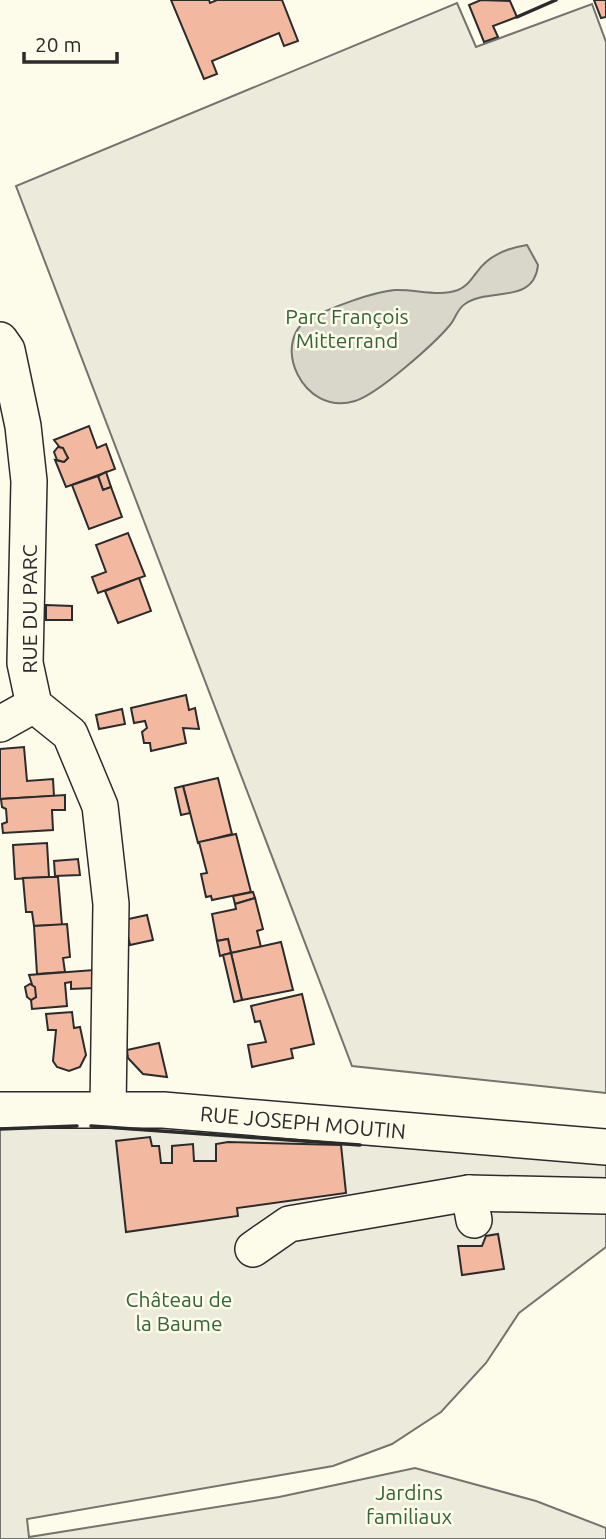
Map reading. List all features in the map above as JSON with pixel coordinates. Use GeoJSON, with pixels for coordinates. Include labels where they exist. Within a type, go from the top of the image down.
{"type":"FeatureCollection","features":[{"type":"Feature","properties":{"kind":"street","name":"RUE DU PARC"},"geometry":{"type":"LineString","coordinates":[[0,340],[6,350],[20,414],[29,481],[25,663],[34,705]]}},
{"type":"Feature","properties":{"kind":"street"},"geometry":{"type":"LineString","coordinates":[[0,724],[34,705],[70,734],[100,806],[111,904],[108,1109]]}},
{"type":"Feature","properties":{"kind":"street","name":"RUE JOSEPH MOUTIN"},"geometry":{"type":"LineString","coordinates":[[0,1110],[163,1110],[606,1147]]}},
{"type":"Feature","properties":{"kind":"street"},"geometry":{"type":"LineString","coordinates":[[253,1249],[289,1224],[606,1196]]}},
{"type":"Feature","properties":{"kind":"green space","name":"Parc François Mitterrand"},"geometry":{"type":"Polygon","coordinates":[[[457,3],[476,47],[592,4],[606,42],[606,1093],[352,1066],[16,186],[457,3]]]}},
{"type":"Feature","properties":{"kind":"green space","name":"Château de la Baume"},"geometry":{"type":"Polygon","coordinates":[[[82,1126],[606,1161],[606,1247],[519,1313],[486,1363],[441,1412],[392,1444],[333,1466],[27,1519],[29,1537],[279,1497],[415,1468],[536,1501],[606,1528],[606,1539],[0,1539],[0,1129],[82,1126]]]}},
{"type":"Feature","properties":{"kind":"shaded area"},"geometry":{"type":"Polygon","coordinates":[[[527,245],[538,265],[535,277],[528,286],[465,304],[432,344],[365,397],[336,403],[320,398],[307,388],[298,374],[292,359],[292,343],[298,329],[309,319],[351,301],[386,291],[443,293],[458,290],[493,257],[506,250],[527,245]]]}},
{"type":"Feature","properties":{"kind":"building"},"geometry":{"type":"Polygon","coordinates":[[[171,0],[209,0],[210,3],[217,0],[282,0],[298,41],[284,46],[279,33],[212,61],[217,74],[204,79],[171,0]]]}},
{"type":"Feature","properties":{"kind":"building"},"geometry":{"type":"Polygon","coordinates":[[[481,0],[510,1],[517,17],[493,26],[498,37],[484,42],[469,5],[481,0]]]}},
{"type":"Feature","properties":{"kind":"building"},"geometry":{"type":"Polygon","coordinates":[[[594,0],[606,0],[606,17],[601,18],[594,0]]]}},
{"type":"Feature","properties":{"kind":"building"},"geometry":{"type":"Polygon","coordinates":[[[89,426],[97,448],[106,444],[115,469],[66,487],[55,460],[64,462],[68,458],[54,440],[89,426]]]}},
{"type":"Feature","properties":{"kind":"building"},"geometry":{"type":"Polygon","coordinates":[[[58,447],[63,448],[68,458],[64,462],[57,460],[54,452],[58,447]]]}},
{"type":"Feature","properties":{"kind":"building"},"geometry":{"type":"Polygon","coordinates":[[[106,472],[111,487],[103,490],[98,476],[106,472]]]}},
{"type":"Feature","properties":{"kind":"building"},"geometry":{"type":"Polygon","coordinates":[[[98,476],[103,490],[111,487],[122,517],[89,529],[72,485],[98,476]]]}},
{"type":"Feature","properties":{"kind":"building"},"geometry":{"type":"Polygon","coordinates":[[[128,533],[145,576],[98,593],[92,577],[106,572],[96,545],[128,533]]]}},
{"type":"Feature","properties":{"kind":"building"},"geometry":{"type":"Polygon","coordinates":[[[139,578],[151,611],[118,623],[105,591],[139,578]]]}},
{"type":"Feature","properties":{"kind":"building"},"geometry":{"type":"Polygon","coordinates":[[[46,605],[72,606],[72,620],[46,620],[46,605]]]}},
{"type":"Feature","properties":{"kind":"building"},"geometry":{"type":"Polygon","coordinates":[[[186,695],[189,710],[195,708],[199,729],[183,728],[186,743],[151,751],[150,743],[144,743],[142,732],[147,728],[145,721],[134,723],[131,708],[186,695]]]}},
{"type":"Feature","properties":{"kind":"building"},"geometry":{"type":"Polygon","coordinates":[[[122,709],[125,724],[99,729],[96,715],[122,709]]]}},
{"type":"Feature","properties":{"kind":"building"},"geometry":{"type":"Polygon","coordinates":[[[24,747],[27,781],[53,779],[54,796],[0,799],[0,749],[24,747]]]}},
{"type":"Feature","properties":{"kind":"building"},"geometry":{"type":"Polygon","coordinates":[[[218,778],[232,834],[198,843],[183,786],[218,778]]]}},
{"type":"Feature","properties":{"kind":"building"},"geometry":{"type":"Polygon","coordinates":[[[183,786],[190,813],[181,815],[175,788],[183,786]]]}},
{"type":"Feature","properties":{"kind":"building"},"geometry":{"type":"Polygon","coordinates":[[[65,795],[65,810],[52,810],[53,830],[3,833],[2,824],[7,822],[6,809],[2,807],[1,799],[65,795]]]}},
{"type":"Feature","properties":{"kind":"building"},"geometry":{"type":"Polygon","coordinates":[[[236,834],[251,892],[212,900],[211,896],[206,897],[201,874],[207,873],[199,842],[236,834]]]}},
{"type":"Feature","properties":{"kind":"building"},"geometry":{"type":"Polygon","coordinates":[[[47,843],[49,877],[15,879],[13,845],[47,843]]]}},
{"type":"Feature","properties":{"kind":"building"},"geometry":{"type":"Polygon","coordinates":[[[78,859],[80,875],[55,876],[54,861],[78,859]]]}},
{"type":"Feature","properties":{"kind":"building"},"geometry":{"type":"Polygon","coordinates":[[[58,877],[62,925],[34,926],[32,912],[26,912],[23,878],[58,877]]]}},
{"type":"Feature","properties":{"kind":"building"},"geometry":{"type":"Polygon","coordinates":[[[253,892],[255,898],[235,904],[233,896],[253,892]]]}},
{"type":"Feature","properties":{"kind":"building"},"geometry":{"type":"Polygon","coordinates":[[[255,898],[263,929],[257,931],[261,947],[231,953],[228,939],[217,941],[212,914],[236,909],[235,904],[255,898]]]}},
{"type":"Feature","properties":{"kind":"building"},"geometry":{"type":"Polygon","coordinates":[[[147,915],[153,940],[130,945],[124,920],[147,915]]]}},
{"type":"Feature","properties":{"kind":"building"},"geometry":{"type":"Polygon","coordinates":[[[67,924],[70,957],[63,958],[65,972],[37,974],[34,926],[67,924]]]}},
{"type":"Feature","properties":{"kind":"building"},"geometry":{"type":"Polygon","coordinates":[[[228,939],[231,953],[220,956],[217,941],[228,939]]]}},
{"type":"Feature","properties":{"kind":"building"},"geometry":{"type":"Polygon","coordinates":[[[281,942],[293,990],[242,1000],[231,953],[281,942]]]}},
{"type":"Feature","properties":{"kind":"building"},"geometry":{"type":"Polygon","coordinates":[[[231,953],[242,1000],[234,1002],[223,955],[231,953]]]}},
{"type":"Feature","properties":{"kind":"building"},"geometry":{"type":"Polygon","coordinates":[[[94,970],[94,988],[71,989],[71,982],[65,983],[67,1006],[32,1009],[31,1000],[36,997],[29,975],[94,970]]]}},
{"type":"Feature","properties":{"kind":"building"},"geometry":{"type":"Polygon","coordinates":[[[30,984],[35,987],[36,997],[31,1000],[27,997],[25,987],[30,984]]]}},
{"type":"Feature","properties":{"kind":"building"},"geometry":{"type":"Polygon","coordinates":[[[302,994],[314,1044],[291,1049],[293,1058],[252,1067],[248,1045],[266,1042],[260,1021],[255,1022],[251,1006],[302,994]]]}},
{"type":"Feature","properties":{"kind":"building"},"geometry":{"type":"Polygon","coordinates":[[[72,1012],[74,1028],[80,1027],[86,1055],[80,1067],[69,1071],[57,1067],[53,1061],[56,1030],[48,1030],[46,1014],[72,1012]]]}},
{"type":"Feature","properties":{"kind":"building"},"geometry":{"type":"Polygon","coordinates":[[[159,1043],[167,1077],[143,1074],[128,1058],[127,1050],[159,1043]]]}},
{"type":"Feature","properties":{"kind":"building","name":"Château de la Baume"},"geometry":{"type":"Polygon","coordinates":[[[150,1137],[152,1146],[159,1146],[161,1163],[172,1163],[172,1146],[193,1144],[194,1161],[216,1161],[216,1144],[228,1142],[341,1145],[346,1193],[237,1208],[238,1216],[126,1232],[116,1141],[150,1137]]]}},
{"type":"Feature","properties":{"kind":"building"},"geometry":{"type":"Polygon","coordinates":[[[498,1234],[504,1269],[462,1275],[458,1246],[482,1246],[486,1236],[498,1234]]]}},
{"type":"Feature","properties":{"kind":"wall"},"geometry":{"type":"LineString","coordinates":[[517,17],[556,0]]}},
{"type":"Feature","properties":{"kind":"wall"},"geometry":{"type":"LineString","coordinates":[[0,1129],[77,1126]]}},
{"type":"Feature","properties":{"kind":"wall"},"geometry":{"type":"LineString","coordinates":[[91,1126],[360,1145]]}},
{"type":"Feature","properties":{"kind":"park label","name":"Jardins familiaux"},"geometry":{"type":"Point","coordinates":[409,1504]}}]}
